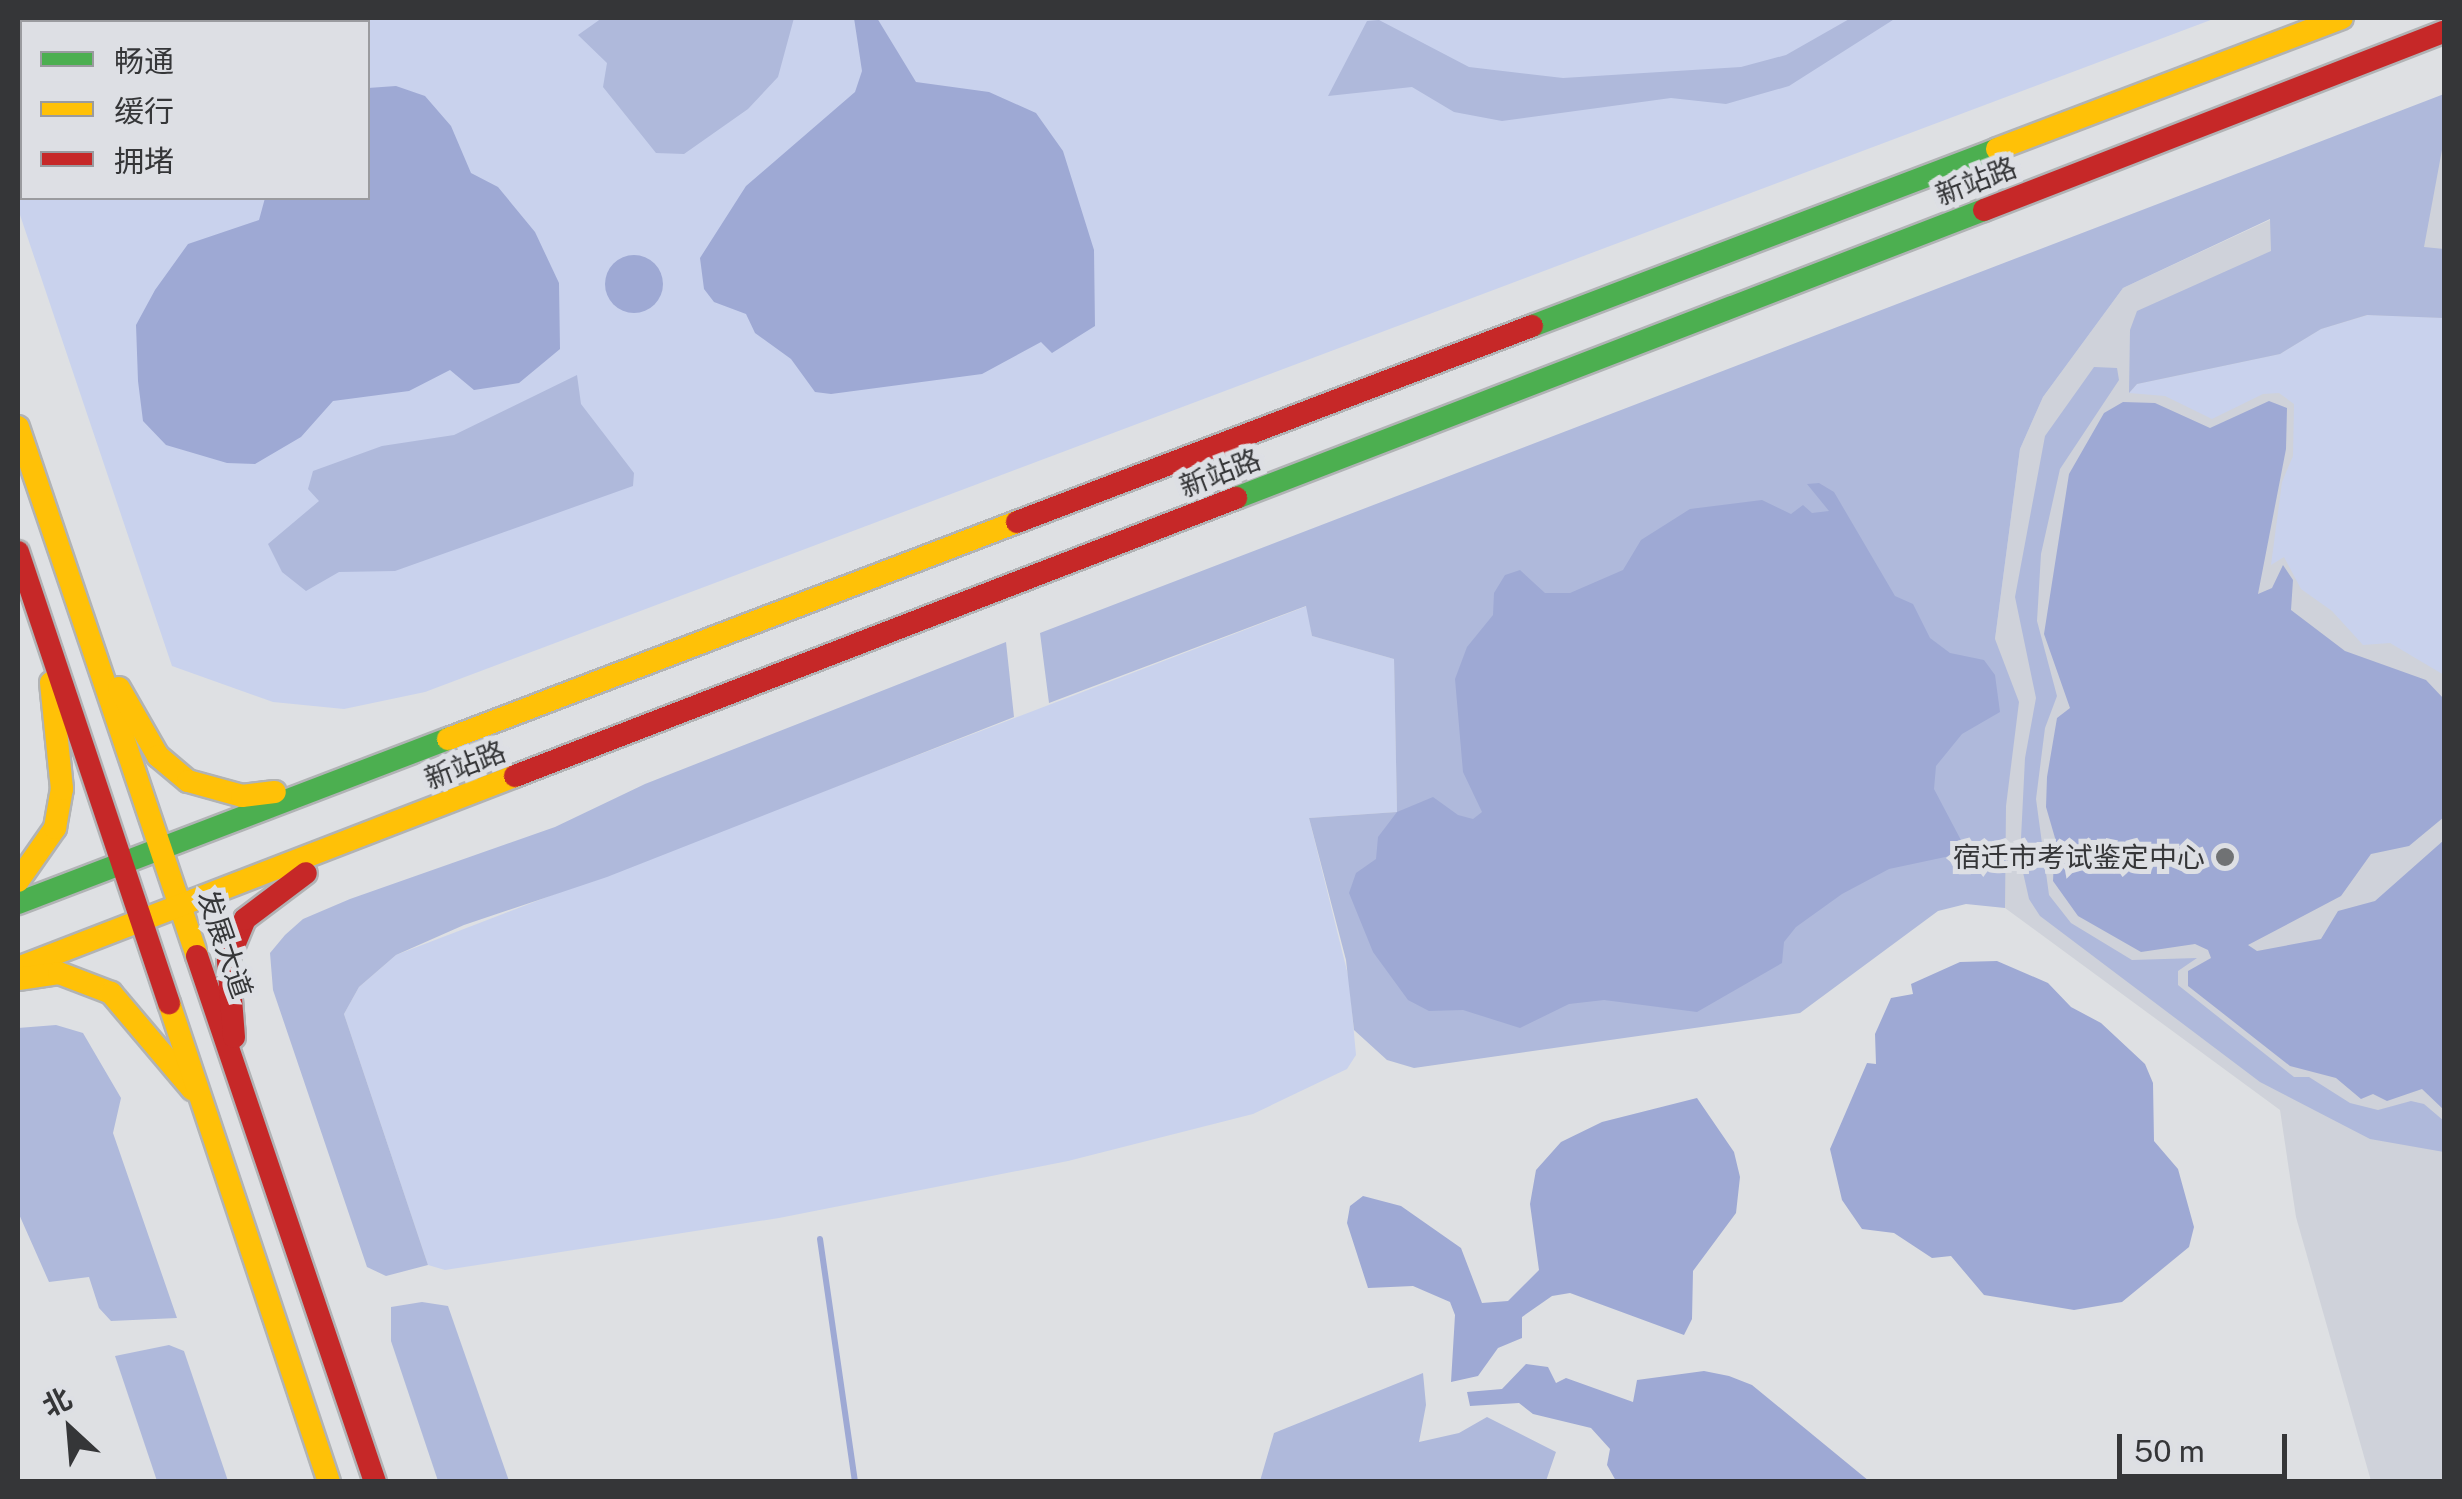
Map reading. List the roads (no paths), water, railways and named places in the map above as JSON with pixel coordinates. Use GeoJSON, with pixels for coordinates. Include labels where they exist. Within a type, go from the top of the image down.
{"type":"FeatureCollection","features":[{"type":"Feature","properties":{"kind":"street","name":"新站路"},"geometry":{"type":"LineString","coordinates":[[18,903],[2342,18]]}},
{"type":"Feature","properties":{"kind":"street","name":"新站路"},"geometry":{"type":"LineString","coordinates":[[18,968],[2444,32]]}},
{"type":"Feature","properties":{"kind":"street","name":"发展大道"},"geometry":{"type":"LineString","coordinates":[[18,427],[376,1482]]}},
{"type":"Feature","properties":{"kind":"street"},"geometry":{"type":"LineString","coordinates":[[18,552],[328,1482]]}},
{"type":"Feature","properties":{"kind":"street"},"geometry":{"type":"LineString","coordinates":[[75,595],[136,724],[158,756],[188,782],[242,796],[373,766]]}},
{"type":"Feature","properties":{"kind":"street"},"geometry":{"type":"LineString","coordinates":[[18,881],[55,828],[62,789],[36,608]]}},
{"type":"Feature","properties":{"kind":"street"},"geometry":{"type":"LineString","coordinates":[[242,1088],[228,960],[245,919],[273,892],[383,828]]}},
{"type":"Feature","properties":{"kind":"street"},"geometry":{"type":"LineString","coordinates":[[18,979],[59,972],[111,993],[200,1100]]}},
{"type":"Feature","properties":{"kind":"waterway"},"geometry":{"type":"LineString","coordinates":[[820,1239],[855,1482]]}},
{"type":"Feature","properties":{"kind":"place","name":"宿迁市考试鉴定中心"},"geometry":{"type":"Point","coordinates":[2225,857]}}]}
